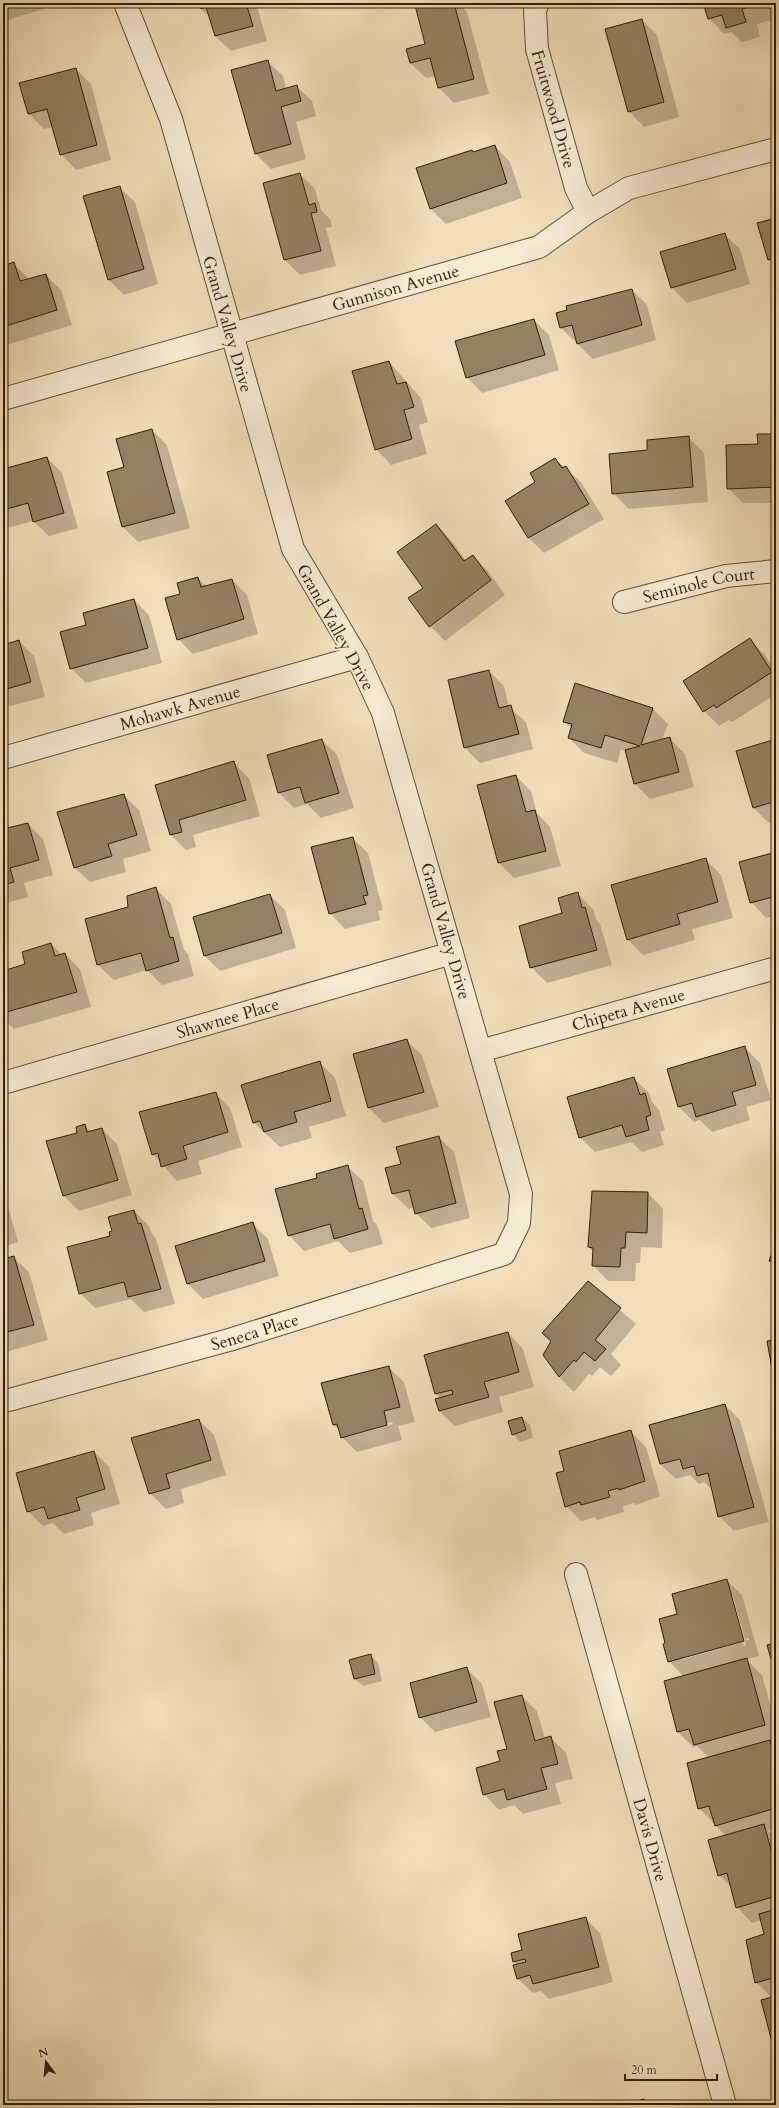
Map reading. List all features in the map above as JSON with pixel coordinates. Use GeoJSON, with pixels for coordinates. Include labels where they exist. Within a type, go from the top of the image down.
{"type":"FeatureCollection","features":[{"type":"Feature","properties":{"kind":"street","name":"Grand Valley Drive"},"geometry":{"type":"LineString","coordinates":[[125,3],[171,119],[230,334],[293,549],[357,657],[383,714],[521,1194],[519,1223],[504,1254]]}},
{"type":"Feature","properties":{"kind":"street","name":"Fruitwood Drive"},"geometry":{"type":"LineString","coordinates":[[538,3],[535,10],[537,49],[576,188],[588,212]]}},
{"type":"Feature","properties":{"kind":"street","name":"Gunnison Avenue"},"geometry":{"type":"LineString","coordinates":[[3,399],[539,247],[588,212],[629,188],[776,149]]}},
{"type":"Feature","properties":{"kind":"street","name":"Seminole Court"},"geometry":{"type":"LineString","coordinates":[[624,602],[726,576],[776,571]]}},
{"type":"Feature","properties":{"kind":"street","name":"Mohawk Avenue"},"geometry":{"type":"LineString","coordinates":[[3,758],[357,657]]}},
{"type":"Feature","properties":{"kind":"street","name":"Shawnee Place"},"geometry":{"type":"LineString","coordinates":[[3,1082],[452,953]]}},
{"type":"Feature","properties":{"kind":"street","name":"Chipeta Avenue"},"geometry":{"type":"LineString","coordinates":[[480,1051],[776,968]]}},
{"type":"Feature","properties":{"kind":"street","name":"Seneca Place"},"geometry":{"type":"LineString","coordinates":[[3,1400],[9,1400],[229,1340],[504,1254]]}},
{"type":"Feature","properties":{"kind":"street","name":"Davis Drive"},"geometry":{"type":"LineString","coordinates":[[576,1574],[725,2105]]}},
{"type":"Feature","properties":{"kind":"building"},"geometry":{"type":"Polygon","coordinates":[[[199,3],[246,3],[253,26],[215,36],[206,7],[201,9],[199,3]]]}},
{"type":"Feature","properties":{"kind":"building"},"geometry":{"type":"Polygon","coordinates":[[[422,3],[454,3],[474,79],[438,88],[430,58],[410,63],[406,49],[425,44],[415,5],[422,3]]]}},
{"type":"Feature","properties":{"kind":"building"},"geometry":{"type":"Polygon","coordinates":[[[703,3],[765,3],[742,9],[746,22],[726,28],[722,15],[708,19],[703,3]]]}},
{"type":"Feature","properties":{"kind":"building"},"geometry":{"type":"Polygon","coordinates":[[[642,19],[664,102],[628,112],[605,29],[642,19]]]}},
{"type":"Feature","properties":{"kind":"building"},"geometry":{"type":"Polygon","coordinates":[[[268,60],[276,91],[297,85],[301,101],[281,107],[291,144],[255,154],[231,70],[268,60]]]}},
{"type":"Feature","properties":{"kind":"building"},"geometry":{"type":"Polygon","coordinates":[[[76,68],[97,145],[60,155],[47,109],[28,114],[19,83],[76,68]]]}},
{"type":"Feature","properties":{"kind":"building"},"geometry":{"type":"Polygon","coordinates":[[[495,145],[507,183],[430,209],[416,168],[472,150],[473,152],[495,145]]]}},
{"type":"Feature","properties":{"kind":"building"},"geometry":{"type":"Polygon","coordinates":[[[300,173],[309,205],[315,203],[317,212],[311,213],[321,251],[284,260],[263,183],[300,173]]]}},
{"type":"Feature","properties":{"kind":"building"},"geometry":{"type":"Polygon","coordinates":[[[120,186],[144,269],[108,280],[83,196],[120,186]]]}},
{"type":"Feature","properties":{"kind":"building"},"geometry":{"type":"Polygon","coordinates":[[[776,218],[776,258],[768,260],[757,223],[776,218]]]}},
{"type":"Feature","properties":{"kind":"building"},"geometry":{"type":"Polygon","coordinates":[[[725,233],[736,269],[671,288],[660,252],[725,233]]]}},
{"type":"Feature","properties":{"kind":"building"},"geometry":{"type":"Polygon","coordinates":[[[14,262],[20,281],[46,274],[57,310],[3,327],[3,266],[14,262]]]}},
{"type":"Feature","properties":{"kind":"building"},"geometry":{"type":"Polygon","coordinates":[[[632,289],[642,325],[577,344],[572,325],[560,328],[556,313],[567,310],[566,306],[632,289]]]}},
{"type":"Feature","properties":{"kind":"building"},"geometry":{"type":"Polygon","coordinates":[[[534,319],[545,355],[466,378],[455,341],[534,319]]]}},
{"type":"Feature","properties":{"kind":"building"},"geometry":{"type":"Polygon","coordinates":[[[389,361],[397,384],[406,382],[414,407],[404,410],[412,439],[375,450],[352,371],[389,361]]]}},
{"type":"Feature","properties":{"kind":"building"},"geometry":{"type":"Polygon","coordinates":[[[152,429],[175,513],[122,527],[107,472],[124,467],[116,439],[152,429]]]}},
{"type":"Feature","properties":{"kind":"building"},"geometry":{"type":"Polygon","coordinates":[[[757,434],[776,434],[776,487],[727,489],[726,445],[758,444],[757,434]]]}},
{"type":"Feature","properties":{"kind":"building"},"geometry":{"type":"Polygon","coordinates":[[[689,436],[693,487],[612,494],[609,454],[647,450],[647,440],[689,436]]]}},
{"type":"Feature","properties":{"kind":"building"},"geometry":{"type":"Polygon","coordinates":[[[47,457],[64,513],[33,522],[28,503],[3,510],[3,469],[47,457]]]}},
{"type":"Feature","properties":{"kind":"building"},"geometry":{"type":"Polygon","coordinates":[[[555,458],[562,468],[566,466],[589,504],[528,538],[505,501],[535,482],[530,473],[555,458]]]}},
{"type":"Feature","properties":{"kind":"building"},"geometry":{"type":"Polygon","coordinates":[[[436,524],[464,561],[473,555],[491,580],[429,627],[408,598],[423,588],[397,552],[436,524]]]}},
{"type":"Feature","properties":{"kind":"building"},"geometry":{"type":"Polygon","coordinates":[[[198,577],[201,587],[232,579],[244,619],[177,640],[165,598],[180,594],[177,583],[198,577]]]}},
{"type":"Feature","properties":{"kind":"building"},"geometry":{"type":"Polygon","coordinates":[[[134,599],[148,648],[70,669],[60,632],[86,625],[83,613],[134,599]]]}},
{"type":"Feature","properties":{"kind":"building"},"geometry":{"type":"Polygon","coordinates":[[[750,638],[772,672],[716,708],[714,705],[703,712],[683,681],[750,638]]]}},
{"type":"Feature","properties":{"kind":"building"},"geometry":{"type":"Polygon","coordinates":[[[19,640],[31,682],[3,690],[3,645],[19,640]]]}},
{"type":"Feature","properties":{"kind":"building"},"geometry":{"type":"Polygon","coordinates":[[[489,670],[499,708],[511,705],[519,734],[464,748],[448,680],[489,670]]]}},
{"type":"Feature","properties":{"kind":"building"},"geometry":{"type":"Polygon","coordinates":[[[575,683],[653,708],[641,745],[670,737],[679,772],[634,784],[625,750],[640,746],[605,735],[601,748],[568,738],[572,724],[563,722],[575,683]]]}},
{"type":"Feature","properties":{"kind":"building"},"geometry":{"type":"Polygon","coordinates":[[[322,739],[339,793],[305,803],[300,787],[278,793],[267,755],[322,739]]]}},
{"type":"Feature","properties":{"kind":"building"},"geometry":{"type":"Polygon","coordinates":[[[776,739],[776,801],[753,808],[736,751],[776,739]]]}},
{"type":"Feature","properties":{"kind":"building"},"geometry":{"type":"Polygon","coordinates":[[[234,761],[246,800],[179,820],[182,832],[170,835],[155,785],[234,761]]]}},
{"type":"Feature","properties":{"kind":"building"},"geometry":{"type":"Polygon","coordinates":[[[516,775],[526,812],[535,810],[546,851],[498,863],[477,785],[516,775]]]}},
{"type":"Feature","properties":{"kind":"building"},"geometry":{"type":"Polygon","coordinates":[[[124,794],[137,835],[108,844],[112,856],[74,868],[57,812],[124,794]]]}},
{"type":"Feature","properties":{"kind":"building"},"geometry":{"type":"Polygon","coordinates":[[[28,823],[39,860],[10,868],[14,882],[3,885],[3,829],[28,823]]]}},
{"type":"Feature","properties":{"kind":"building"},"geometry":{"type":"Polygon","coordinates":[[[353,837],[368,895],[363,896],[366,904],[329,914],[311,847],[353,837]]]}},
{"type":"Feature","properties":{"kind":"building"},"geometry":{"type":"Polygon","coordinates":[[[776,852],[776,896],[750,903],[739,862],[776,852]]]}},
{"type":"Feature","properties":{"kind":"building"},"geometry":{"type":"Polygon","coordinates":[[[706,858],[718,902],[677,914],[680,924],[627,940],[611,885],[706,858]]]}},
{"type":"Feature","properties":{"kind":"building"},"geometry":{"type":"Polygon","coordinates":[[[156,887],[170,938],[173,937],[179,961],[146,971],[141,953],[97,965],[85,919],[128,907],[127,896],[156,887]]]}},
{"type":"Feature","properties":{"kind":"building"},"geometry":{"type":"Polygon","coordinates":[[[578,892],[582,908],[585,907],[597,950],[530,968],[519,926],[562,913],[558,898],[578,892]]]}},
{"type":"Feature","properties":{"kind":"building"},"geometry":{"type":"Polygon","coordinates":[[[270,894],[282,933],[204,956],[193,917],[270,894]]]}},
{"type":"Feature","properties":{"kind":"building"},"geometry":{"type":"Polygon","coordinates":[[[51,943],[55,956],[65,953],[77,992],[3,1013],[3,971],[25,964],[22,952],[51,943]]]}},
{"type":"Feature","properties":{"kind":"building"},"geometry":{"type":"Polygon","coordinates":[[[407,1039],[424,1092],[368,1108],[353,1054],[407,1039]]]}},
{"type":"Feature","properties":{"kind":"building"},"geometry":{"type":"Polygon","coordinates":[[[745,1046],[756,1085],[732,1092],[736,1105],[696,1117],[692,1103],[678,1107],[667,1069],[745,1046]]]}},
{"type":"Feature","properties":{"kind":"building"},"geometry":{"type":"Polygon","coordinates":[[[320,1061],[331,1101],[294,1112],[297,1122],[264,1132],[260,1121],[253,1123],[241,1085],[320,1061]]]}},
{"type":"Feature","properties":{"kind":"building"},"geometry":{"type":"Polygon","coordinates":[[[634,1077],[640,1095],[645,1093],[651,1115],[646,1117],[649,1130],[626,1137],[622,1125],[579,1138],[567,1097],[634,1077]]]}},
{"type":"Feature","properties":{"kind":"building"},"geometry":{"type":"Polygon","coordinates":[[[216,1092],[228,1132],[183,1146],[187,1159],[161,1167],[158,1153],[152,1155],[139,1112],[216,1092]]]}},
{"type":"Feature","properties":{"kind":"building"},"geometry":{"type":"Polygon","coordinates":[[[85,1124],[87,1132],[102,1128],[118,1180],[63,1196],[46,1141],[77,1133],[76,1127],[85,1124]]]}},
{"type":"Feature","properties":{"kind":"building"},"geometry":{"type":"Polygon","coordinates":[[[439,1136],[456,1203],[415,1214],[409,1190],[392,1194],[385,1168],[401,1164],[396,1147],[439,1136]]]}},
{"type":"Feature","properties":{"kind":"building"},"geometry":{"type":"Polygon","coordinates":[[[348,1165],[359,1209],[362,1208],[368,1229],[334,1239],[330,1224],[288,1236],[275,1189],[317,1178],[316,1174],[348,1165]]]}},
{"type":"Feature","properties":{"kind":"building"},"geometry":{"type":"Polygon","coordinates":[[[592,1191],[648,1192],[647,1233],[626,1232],[625,1248],[621,1248],[620,1267],[592,1266],[593,1248],[588,1247],[592,1191]]]}},
{"type":"Feature","properties":{"kind":"building"},"geometry":{"type":"Polygon","coordinates":[[[134,1210],[138,1224],[141,1223],[161,1289],[128,1297],[124,1282],[79,1294],[67,1247],[110,1236],[109,1232],[112,1231],[108,1217],[134,1210]]]}},
{"type":"Feature","properties":{"kind":"building"},"geometry":{"type":"Polygon","coordinates":[[[253,1222],[265,1261],[187,1284],[175,1246],[253,1222]]]}},
{"type":"Feature","properties":{"kind":"building"},"geometry":{"type":"Polygon","coordinates":[[[776,1242],[776,1263],[769,1261],[776,1242]]]}},
{"type":"Feature","properties":{"kind":"building"},"geometry":{"type":"Polygon","coordinates":[[[14,1256],[34,1325],[3,1333],[3,1259],[14,1256]]]}},
{"type":"Feature","properties":{"kind":"building"},"geometry":{"type":"Polygon","coordinates":[[[588,1281],[621,1308],[595,1340],[606,1349],[595,1361],[584,1352],[576,1362],[574,1360],[559,1377],[543,1355],[551,1341],[542,1333],[588,1281]]]}},
{"type":"Feature","properties":{"kind":"building"},"geometry":{"type":"Polygon","coordinates":[[[508,1332],[519,1372],[484,1382],[489,1397],[439,1411],[435,1399],[453,1394],[452,1390],[435,1394],[424,1355],[508,1332]]]}},
{"type":"Feature","properties":{"kind":"building"},"geometry":{"type":"Polygon","coordinates":[[[776,1340],[776,1368],[772,1369],[767,1341],[776,1340]]]}},
{"type":"Feature","properties":{"kind":"building"},"geometry":{"type":"Polygon","coordinates":[[[389,1366],[400,1407],[384,1411],[387,1425],[341,1438],[337,1424],[333,1425],[321,1383],[389,1366]]]}},
{"type":"Feature","properties":{"kind":"building"},"geometry":{"type":"Polygon","coordinates":[[[725,1404],[754,1507],[718,1517],[708,1473],[697,1476],[694,1466],[683,1469],[680,1459],[660,1464],[649,1425],[725,1404]]]}},
{"type":"Feature","properties":{"kind":"building"},"geometry":{"type":"Polygon","coordinates":[[[522,1417],[526,1430],[512,1435],[508,1421],[522,1417]]]}},
{"type":"Feature","properties":{"kind":"building"},"geometry":{"type":"Polygon","coordinates":[[[199,1419],[211,1460],[166,1474],[170,1488],[149,1494],[131,1438],[199,1419]]]}},
{"type":"Feature","properties":{"kind":"building"},"geometry":{"type":"Polygon","coordinates":[[[631,1430],[645,1481],[619,1490],[619,1488],[608,1491],[610,1497],[581,1505],[580,1502],[565,1507],[556,1473],[564,1471],[559,1451],[631,1430]]]}},
{"type":"Feature","properties":{"kind":"building"},"geometry":{"type":"Polygon","coordinates":[[[94,1451],[105,1489],[76,1498],[80,1510],[48,1519],[44,1507],[27,1512],[16,1473],[94,1451]]]}},
{"type":"Feature","properties":{"kind":"building"},"geometry":{"type":"Polygon","coordinates":[[[727,1579],[744,1641],[668,1662],[663,1644],[665,1643],[659,1619],[677,1614],[672,1594],[727,1579]]]}},
{"type":"Feature","properties":{"kind":"building"},"geometry":{"type":"Polygon","coordinates":[[[776,1643],[776,1657],[771,1659],[767,1645],[776,1643]]]}},
{"type":"Feature","properties":{"kind":"building"},"geometry":{"type":"Polygon","coordinates":[[[371,1654],[375,1674],[354,1679],[349,1660],[371,1654]]]}},
{"type":"Feature","properties":{"kind":"building"},"geometry":{"type":"Polygon","coordinates":[[[747,1658],[765,1725],[694,1745],[689,1729],[677,1732],[664,1681],[747,1658]]]}},
{"type":"Feature","properties":{"kind":"building"},"geometry":{"type":"Polygon","coordinates":[[[467,1667],[477,1702],[419,1718],[410,1683],[467,1667]]]}},
{"type":"Feature","properties":{"kind":"building"},"geometry":{"type":"Polygon","coordinates":[[[522,1695],[535,1741],[551,1736],[558,1764],[541,1768],[547,1789],[507,1800],[504,1789],[483,1795],[476,1768],[500,1761],[497,1751],[507,1749],[494,1702],[522,1695]]]}},
{"type":"Feature","properties":{"kind":"building"},"geometry":{"type":"Polygon","coordinates":[[[770,1740],[776,1763],[776,1808],[715,1826],[709,1806],[698,1809],[687,1763],[770,1740]]]}},
{"type":"Feature","properties":{"kind":"building"},"geometry":{"type":"Polygon","coordinates":[[[764,1824],[776,1868],[776,1896],[736,1908],[727,1873],[718,1876],[708,1840],[764,1824]]]}},
{"type":"Feature","properties":{"kind":"building"},"geometry":{"type":"Polygon","coordinates":[[[776,1909],[776,1977],[755,1983],[746,1940],[764,1934],[759,1914],[776,1909]]]}},
{"type":"Feature","properties":{"kind":"building"},"geometry":{"type":"Polygon","coordinates":[[[586,1917],[599,1967],[533,1984],[530,1975],[517,1979],[513,1965],[526,1962],[525,1959],[513,1962],[511,1953],[522,1950],[518,1934],[586,1917]]]}},
{"type":"Feature","properties":{"kind":"building"},"geometry":{"type":"Polygon","coordinates":[[[776,1996],[776,2045],[773,2046],[761,2000],[776,1996]]]}},
{"type":"Feature","properties":{"kind":"building"},"geometry":{"type":"Polygon","coordinates":[[[644,2099],[646,2105],[622,2105],[644,2099]]]}}]}
